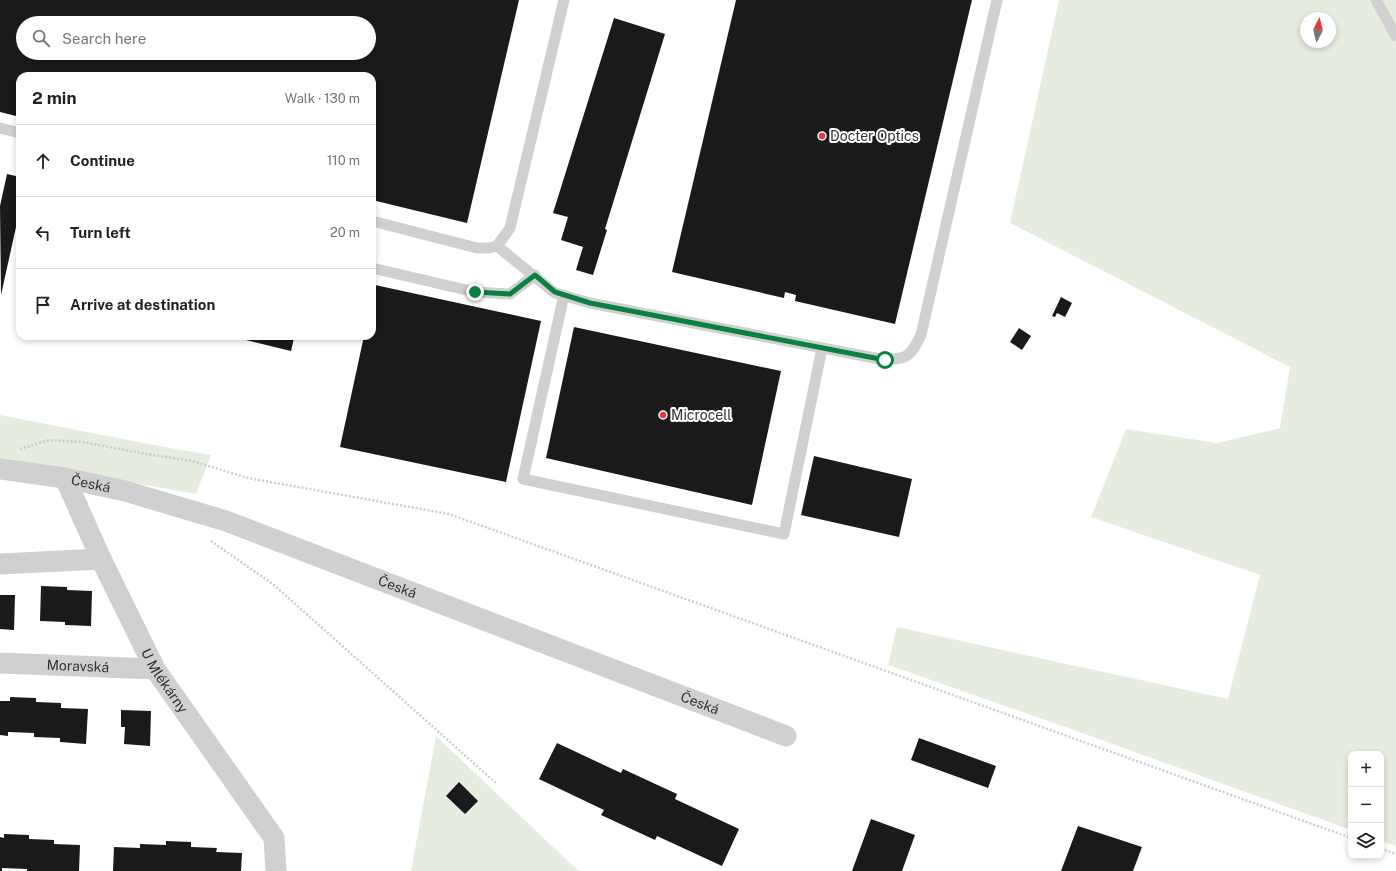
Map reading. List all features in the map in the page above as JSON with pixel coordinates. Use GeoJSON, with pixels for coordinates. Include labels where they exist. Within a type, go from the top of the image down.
{"type":"FeatureCollection","features":[{"type":"Feature","properties":{"kind":"street","name":"Česká"},"geometry":{"type":"LineString","coordinates":[[0,468],[66,478],[125,491],[226,521],[786,736]]}},
{"type":"Feature","properties":{"kind":"street","name":"U Mlékárny"},"geometry":{"type":"LineString","coordinates":[[66,478],[101,559],[155,670],[274,838],[276,871]]}},
{"type":"Feature","properties":{"kind":"street"},"geometry":{"type":"LineString","coordinates":[[0,564],[101,559]]}},
{"type":"Feature","properties":{"kind":"street","name":"Moravská"},"geometry":{"type":"LineString","coordinates":[[0,664],[155,670]]}},
{"type":"Feature","properties":{"kind":"lane"},"geometry":{"type":"LineString","coordinates":[[376,222],[477,248],[497,246],[510,228],[564,0]]}},
{"type":"Feature","properties":{"kind":"lane"},"geometry":{"type":"LineString","coordinates":[[497,246],[555,292],[590,303],[885,360],[902,358],[913,352],[921,335],[997,0]]}},
{"type":"Feature","properties":{"kind":"lane"},"geometry":{"type":"LineString","coordinates":[[1376,0],[1396,36]]}},
{"type":"Feature","properties":{"kind":"lane"},"geometry":{"type":"LineString","coordinates":[[0,128],[16,132]]}},
{"type":"Feature","properties":{"kind":"lane"},"geometry":{"type":"LineString","coordinates":[[376,269],[475,292],[510,294],[535,275]]}},
{"type":"Feature","properties":{"kind":"lane"},"geometry":{"type":"LineString","coordinates":[[564,295],[523,479],[784,534],[822,348]]}},
{"type":"Feature","properties":{"kind":"path"},"geometry":{"type":"LineString","coordinates":[[13,451],[49,440],[83,442],[146,454],[192,460],[248,478],[449,514],[1348,837]]}},
{"type":"Feature","properties":{"kind":"path"},"geometry":{"type":"LineString","coordinates":[[209,539],[274,585],[498,784]]}},
{"type":"Feature","properties":{"kind":"path"},"geometry":{"type":"LineString","coordinates":[[1384,850],[1396,854]]}},
{"type":"Feature","properties":{"kind":"shaded area"},"geometry":{"type":"Polygon","coordinates":[[[1059,0],[1396,0],[1396,846],[1384,842],[1384,751],[1348,751],[1348,829],[888,665],[897,627],[1228,699],[1260,575],[1091,517],[1126,429],[1217,443],[1280,428],[1290,367],[1010,223],[1059,0]]]}},
{"type":"Feature","properties":{"kind":"shaded area"},"geometry":{"type":"Polygon","coordinates":[[[0,415],[211,455],[196,494],[0,459],[0,415]]]}},
{"type":"Feature","properties":{"kind":"shaded area"},"geometry":{"type":"Polygon","coordinates":[[[436,736],[572,865],[580,871],[411,871],[436,736]]]}},
{"type":"Feature","properties":{"kind":"building"},"geometry":{"type":"Polygon","coordinates":[[[0,0],[519,0],[467,223],[376,201],[376,72],[16,72],[16,116],[0,112],[0,0]]]}},
{"type":"Feature","properties":{"kind":"building","name":"Docter Optics"},"geometry":{"type":"Polygon","coordinates":[[[736,0],[972,0],[895,324],[795,301],[796,295],[785,292],[784,298],[672,272],[736,0]]]}},
{"type":"Feature","properties":{"kind":"building"},"geometry":{"type":"Polygon","coordinates":[[[614,18],[665,34],[605,229],[607,230],[593,275],[576,270],[583,247],[561,240],[568,217],[553,213],[614,18]]]}},
{"type":"Feature","properties":{"kind":"building"},"geometry":{"type":"Polygon","coordinates":[[[7,174],[16,176],[16,227],[1,295],[0,206],[7,174]]]}},
{"type":"Feature","properties":{"kind":"building"},"geometry":{"type":"Polygon","coordinates":[[[376,285],[541,321],[506,482],[340,447],[363,340],[376,340],[376,285]]]}},
{"type":"Feature","properties":{"kind":"building"},"geometry":{"type":"Polygon","coordinates":[[[1061,297],[1072,303],[1065,317],[1057,313],[1055,317],[1052,316],[1061,297]]]}},
{"type":"Feature","properties":{"kind":"building","name":"Microcell"},"geometry":{"type":"Polygon","coordinates":[[[574,327],[781,371],[752,505],[546,458],[574,327]]]}},
{"type":"Feature","properties":{"kind":"building"},"geometry":{"type":"Polygon","coordinates":[[[1019,328],[1031,336],[1022,350],[1010,342],[1019,328]]]}},
{"type":"Feature","properties":{"kind":"building"},"geometry":{"type":"Polygon","coordinates":[[[246,340],[294,340],[291,351],[246,340]]]}},
{"type":"Feature","properties":{"kind":"building"},"geometry":{"type":"Polygon","coordinates":[[[814,456],[912,479],[899,537],[801,515],[814,456]]]}},
{"type":"Feature","properties":{"kind":"building"},"geometry":{"type":"Polygon","coordinates":[[[41,586],[67,587],[67,590],[92,591],[91,626],[65,625],[65,622],[40,621],[41,586]]]}},
{"type":"Feature","properties":{"kind":"building"},"geometry":{"type":"Polygon","coordinates":[[[0,595],[15,595],[14,630],[0,629],[0,595]]]}},
{"type":"Feature","properties":{"kind":"building"},"geometry":{"type":"Polygon","coordinates":[[[10,697],[36,698],[36,702],[61,703],[61,708],[88,709],[86,744],[60,742],[60,738],[34,737],[34,733],[8,732],[8,736],[0,735],[0,701],[10,701],[10,697]]]}},
{"type":"Feature","properties":{"kind":"building"},"geometry":{"type":"Polygon","coordinates":[[[121,710],[151,711],[150,746],[124,744],[125,727],[121,727],[121,710]]]}},
{"type":"Feature","properties":{"kind":"building"},"geometry":{"type":"Polygon","coordinates":[[[919,738],[996,766],[988,788],[911,760],[919,738]]]}},
{"type":"Feature","properties":{"kind":"building"},"geometry":{"type":"Polygon","coordinates":[[[557,743],[621,773],[623,769],[677,794],[675,799],[739,829],[722,866],[657,836],[655,840],[601,815],[604,810],[539,779],[557,743]]]}},
{"type":"Feature","properties":{"kind":"building"},"geometry":{"type":"Polygon","coordinates":[[[459,782],[478,801],[465,814],[446,796],[459,782]]]}},
{"type":"Feature","properties":{"kind":"building"},"geometry":{"type":"Polygon","coordinates":[[[871,819],[915,835],[902,871],[852,871],[871,819]]]}},
{"type":"Feature","properties":{"kind":"building"},"geometry":{"type":"Polygon","coordinates":[[[1078,826],[1142,847],[1133,871],[1061,871],[1078,826]]]}},
{"type":"Feature","properties":{"kind":"building"},"geometry":{"type":"Polygon","coordinates":[[[4,834],[29,835],[29,839],[54,840],[54,844],[80,845],[79,871],[27,871],[27,869],[2,868],[2,871],[0,871],[0,837],[4,838],[4,834]]]}},
{"type":"Feature","properties":{"kind":"building"},"geometry":{"type":"Polygon","coordinates":[[[166,841],[191,842],[191,847],[217,848],[216,852],[242,853],[241,871],[113,871],[114,847],[140,848],[140,844],[166,845],[166,841]]]}},
{"type":"Feature","properties":{"kind":"place","name":"Docter Optics"},"geometry":{"type":"Point","coordinates":[822,136]}},
{"type":"Feature","properties":{"kind":"place","name":"Microcell"},"geometry":{"type":"Point","coordinates":[663,415]}},
{"type":"Feature","properties":{"kind":"route"},"geometry":{"type":"LineString","coordinates":[[475,292],[510,294],[535,275],[555,292],[590,303],[885,360]]}}]}
